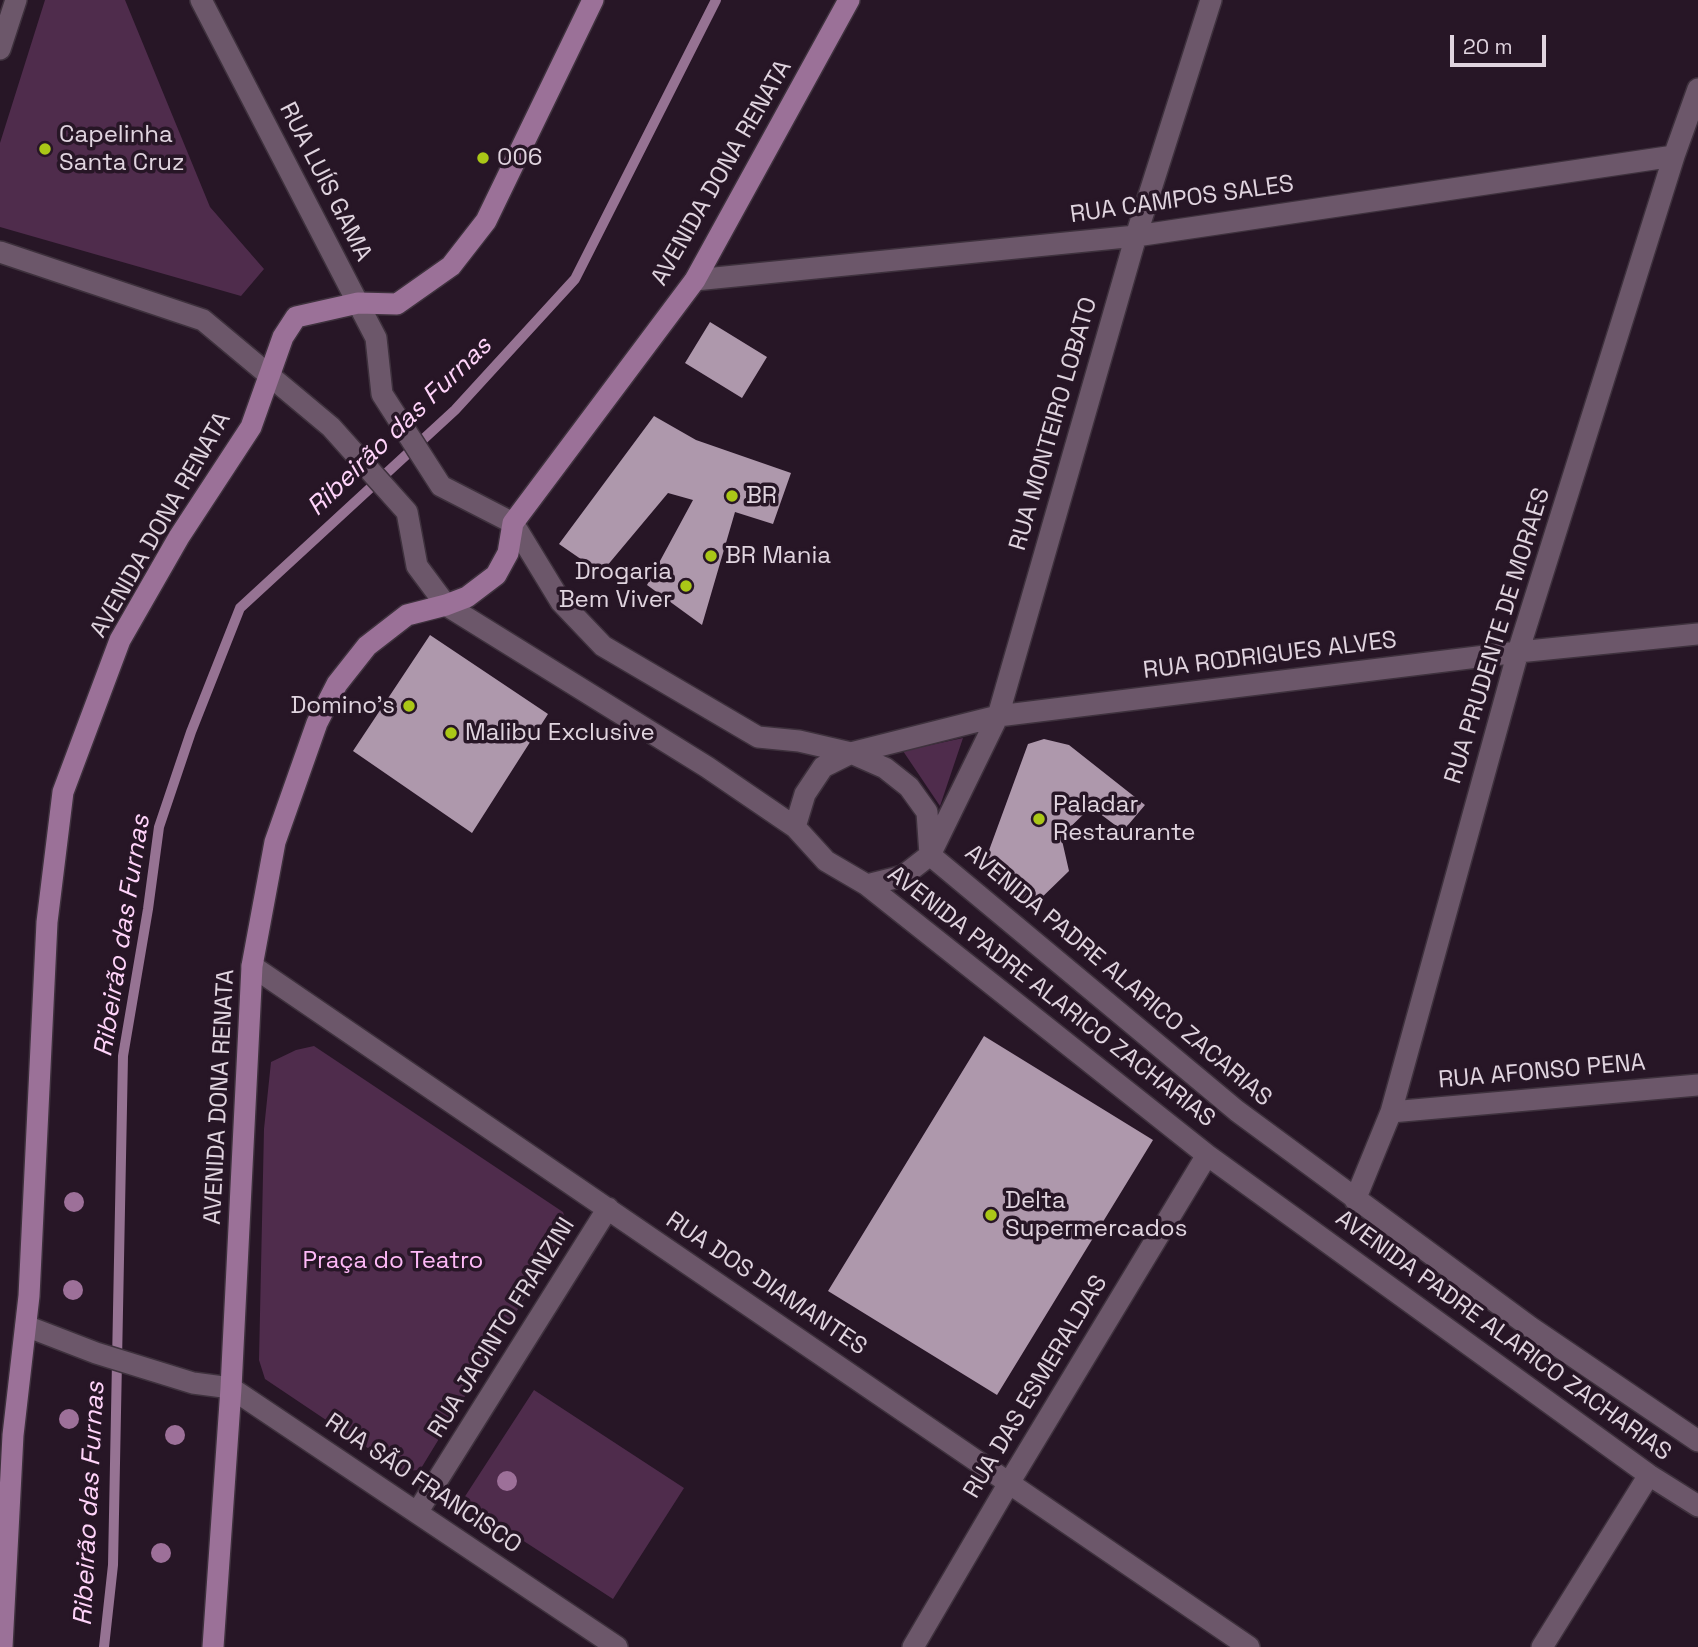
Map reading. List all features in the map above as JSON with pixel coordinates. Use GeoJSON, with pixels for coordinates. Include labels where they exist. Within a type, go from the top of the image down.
{"type":"FeatureCollection","features":[{"type":"Feature","properties":{"kind":"main road","name":"AVENIDA DONA RENATA"},"geometry":{"type":"LineString","coordinates":[[2,1647],[3,1581],[13,1435],[26,1326],[47,922],[63,792],[120,639],[179,537],[250,426],[283,337],[296,317],[358,303],[397,304],[451,267],[486,221],[593,0]]}},
{"type":"Feature","properties":{"kind":"main road","name":"AVENIDA DONA RENATA"},"geometry":{"type":"LineString","coordinates":[[213,1647],[231,1388],[252,966],[275,842],[317,723],[337,684],[367,646],[407,615],[467,597],[496,575],[508,553],[513,523],[695,280],[849,0]]}},
{"type":"Feature","properties":{"kind":"street"},"geometry":{"type":"LineString","coordinates":[[0,49],[16,0]]}},
{"type":"Feature","properties":{"kind":"street","name":"RUA LUÍS GAMA"},"geometry":{"type":"LineString","coordinates":[[201,0],[376,338],[382,394],[441,486],[513,523]]}},
{"type":"Feature","properties":{"kind":"street","name":"RUA MONTEIRO LOBATO"},"geometry":{"type":"LineString","coordinates":[[930,855],[998,716],[1136,236],[1211,0]]}},
{"type":"Feature","properties":{"kind":"street","name":"RUA PRUDENTE DE MORAES"},"geometry":{"type":"LineString","coordinates":[[1355,1200],[1391,1112],[1518,652],[1674,156],[1698,89]]}},
{"type":"Feature","properties":{"kind":"street","name":"RUA CAMPOS SALES"},"geometry":{"type":"LineString","coordinates":[[695,280],[1136,236],[1674,156]]}},
{"type":"Feature","properties":{"kind":"street"},"geometry":{"type":"LineString","coordinates":[[0,252],[203,320],[269,377]]}},
{"type":"Feature","properties":{"kind":"street","name":"AVENIDA PADRE ALARICO ZACHARIAS"},"geometry":{"type":"LineString","coordinates":[[269,377],[331,427],[407,512],[417,566],[446,605],[707,767],[795,827],[826,861],[867,885],[1207,1155],[1648,1475],[1698,1506]]}},
{"type":"Feature","properties":{"kind":"street","name":"AVENIDA PADRE ALARICO ZACARIAS"},"geometry":{"type":"LineString","coordinates":[[513,523],[561,603],[603,646],[758,737],[799,741],[851,753],[885,768],[909,787],[927,812],[930,855],[1237,1111],[1530,1326],[1698,1441]]}},
{"type":"Feature","properties":{"kind":"street","name":"RUA RODRIGUES ALVES"},"geometry":{"type":"LineString","coordinates":[[851,753],[998,716],[1518,652],[1698,634]]}},
{"type":"Feature","properties":{"kind":"street"},"geometry":{"type":"LineString","coordinates":[[795,827],[805,794],[823,766],[851,753]]}},
{"type":"Feature","properties":{"kind":"street"},"geometry":{"type":"LineString","coordinates":[[867,885],[903,876],[930,855]]}},
{"type":"Feature","properties":{"kind":"street","name":"RUA DOS DIAMANTES"},"geometry":{"type":"LineString","coordinates":[[252,966],[1249,1647]]}},
{"type":"Feature","properties":{"kind":"street","name":"RUA AFONSO PENA"},"geometry":{"type":"LineString","coordinates":[[1391,1112],[1698,1084]]}},
{"type":"Feature","properties":{"kind":"street","name":"RUA DAS ESMERALDAS"},"geometry":{"type":"LineString","coordinates":[[913,1647],[1207,1155]]}},
{"type":"Feature","properties":{"kind":"street","name":"RUA JACINTO FRANZINI"},"geometry":{"type":"LineString","coordinates":[[418,1511],[608,1208]]}},
{"type":"Feature","properties":{"kind":"street","name":"RUA SÃO FRANCISCO"},"geometry":{"type":"LineString","coordinates":[[26,1326],[96,1353],[193,1383],[231,1388],[617,1647]]}},
{"type":"Feature","properties":{"kind":"street"},"geometry":{"type":"LineString","coordinates":[[1542,1647],[1648,1475]]}},
{"type":"Feature","properties":{"kind":"green space"},"geometry":{"type":"Polygon","coordinates":[[[45,0],[125,0],[210,207],[264,269],[241,296],[0,227],[0,143],[45,0]]]}},
{"type":"Feature","properties":{"kind":"green space"},"geometry":{"type":"Polygon","coordinates":[[[963,738],[940,806],[903,751],[963,738]]]}},
{"type":"Feature","properties":{"kind":"green space","name":"Praça do Teatro"},"geometry":{"type":"Polygon","coordinates":[[[314,1046],[563,1212],[568,1227],[420,1470],[402,1471],[265,1379],[259,1360],[264,1129],[271,1062],[296,1050],[314,1046]]]}},
{"type":"Feature","properties":{"kind":"green space"},"geometry":{"type":"Polygon","coordinates":[[[534,1390],[684,1488],[613,1599],[462,1501],[534,1390]]]}},
{"type":"Feature","properties":{"kind":"building"},"geometry":{"type":"Polygon","coordinates":[[[710,322],[767,357],[742,398],[685,363],[710,322]]]}},
{"type":"Feature","properties":{"kind":"building","name":"BR"},"geometry":{"type":"Polygon","coordinates":[[[654,416],[696,440],[791,473],[773,524],[735,512],[702,625],[647,585],[693,500],[668,493],[601,573],[559,544],[654,416]]]}},
{"type":"Feature","properties":{"kind":"building","name":"Malibu Exclusive"},"geometry":{"type":"Polygon","coordinates":[[[430,635],[548,714],[472,833],[353,751],[430,635]]]}},
{"type":"Feature","properties":{"kind":"building","name":"Paladar Restaurante"},"geometry":{"type":"Polygon","coordinates":[[[1044,739],[1069,745],[1145,805],[1123,831],[1091,807],[1061,836],[1069,871],[1033,906],[984,864],[1028,744],[1044,739]]]}},
{"type":"Feature","properties":{"kind":"building","name":"Delta Supermercados"},"geometry":{"type":"Polygon","coordinates":[[[984,1036],[1153,1140],[997,1395],[828,1291],[984,1036]]]}},
{"type":"Feature","properties":{"kind":"waterway","name":"Ribeirão das Furnas"},"geometry":{"type":"LineString","coordinates":[[104,1647],[113,1565],[123,1056],[159,827],[191,732],[240,608],[455,410],[575,279],[716,0]]}},
{"type":"Feature","properties":{"kind":"place","name":"Capelinha Santa Cruz"},"geometry":{"type":"Point","coordinates":[45,149]}},
{"type":"Feature","properties":{"kind":"place","name":"006"},"geometry":{"type":"Point","coordinates":[483,158]}},
{"type":"Feature","properties":{"kind":"place","name":"BR"},"geometry":{"type":"Point","coordinates":[732,496]}},
{"type":"Feature","properties":{"kind":"place","name":"BR Mania"},"geometry":{"type":"Point","coordinates":[711,556]}},
{"type":"Feature","properties":{"kind":"place","name":"Drogaria Bem Viver"},"geometry":{"type":"Point","coordinates":[686,586]}},
{"type":"Feature","properties":{"kind":"place","name":"Domino's"},"geometry":{"type":"Point","coordinates":[409,706]}},
{"type":"Feature","properties":{"kind":"place","name":"Malibu Exclusive"},"geometry":{"type":"Point","coordinates":[451,733]}},
{"type":"Feature","properties":{"kind":"place","name":"Paladar Restaurante"},"geometry":{"type":"Point","coordinates":[1039,819]}},
{"type":"Feature","properties":{"kind":"place","name":"Delta Supermercados"},"geometry":{"type":"Point","coordinates":[991,1215]}}]}
